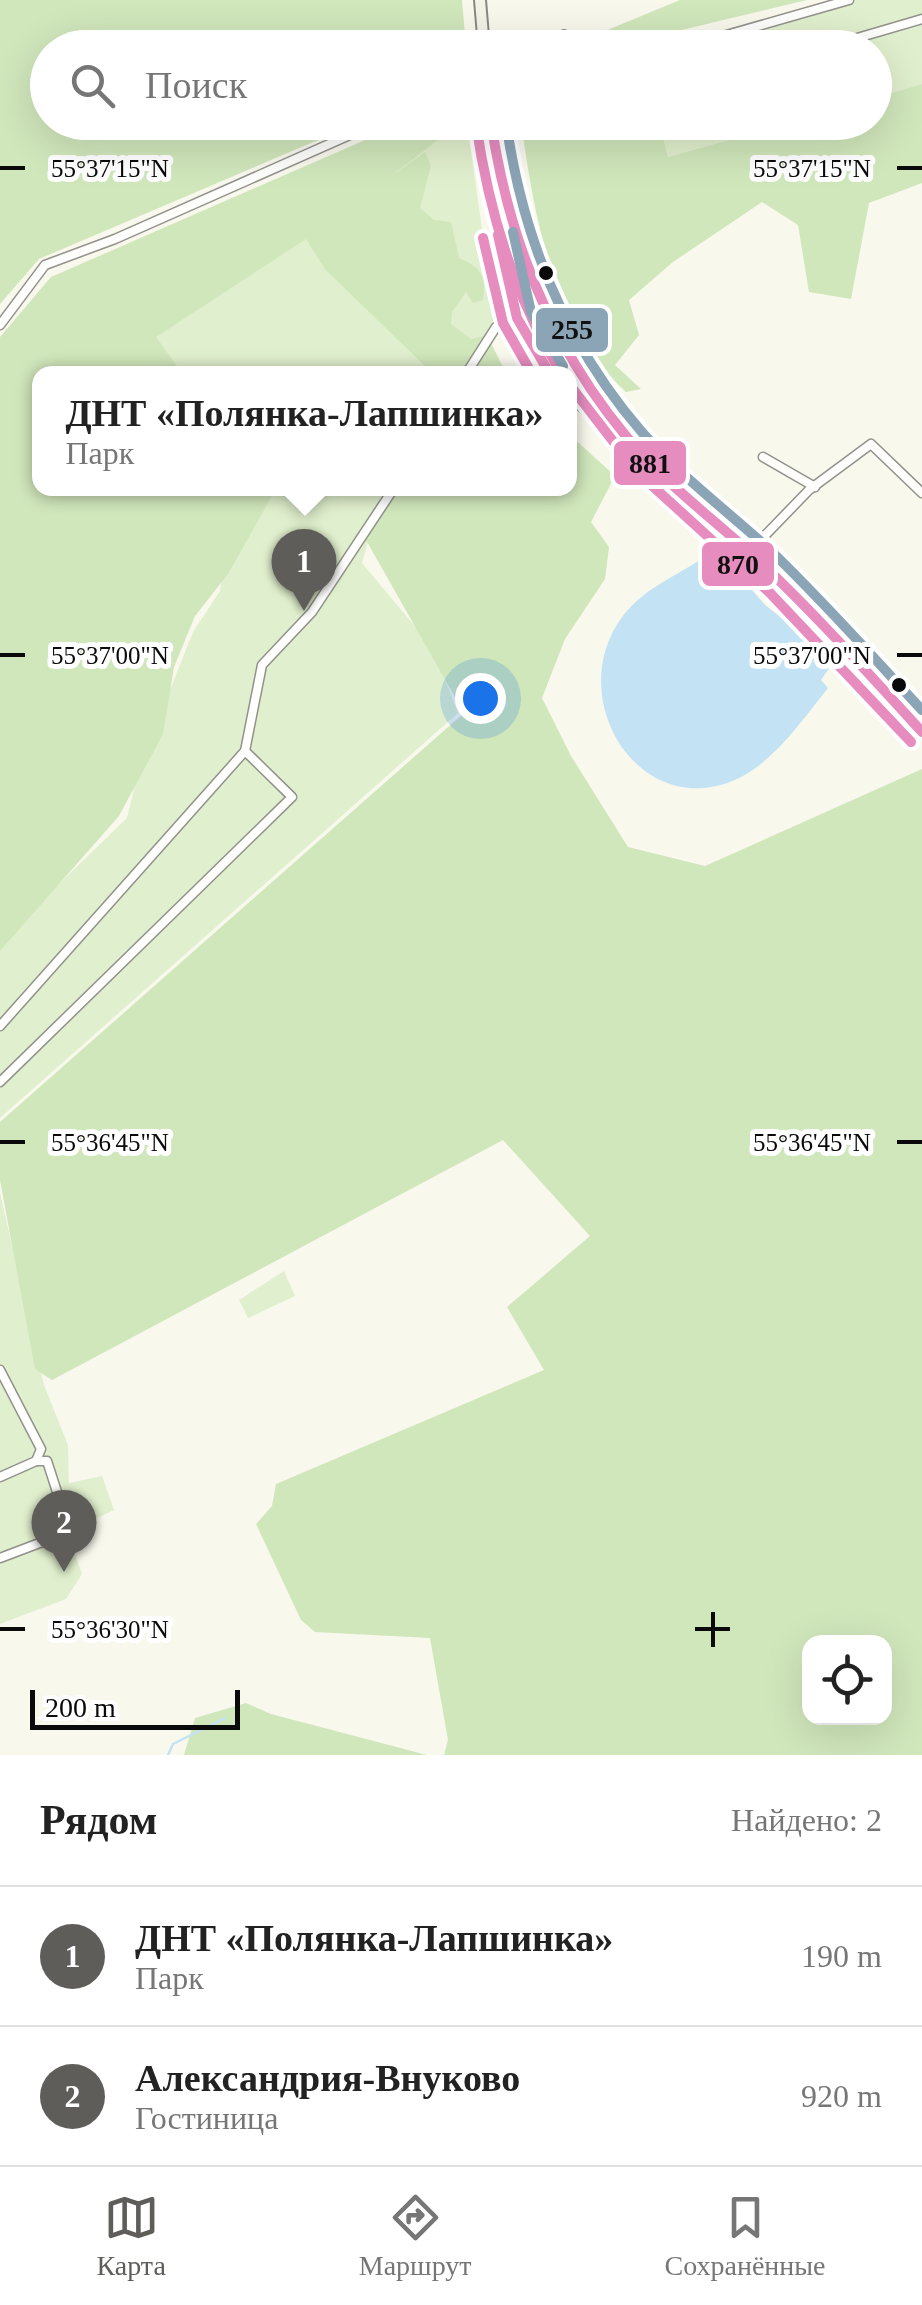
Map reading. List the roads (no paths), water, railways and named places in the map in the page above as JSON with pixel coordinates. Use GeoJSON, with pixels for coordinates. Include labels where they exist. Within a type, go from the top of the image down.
{"type":"FeatureCollection","features":[{"type":"Feature","properties":{"kind":"main road"},"geometry":{"type":"LineString","coordinates":[[480,0],[482,30]]}},
{"type":"Feature","properties":{"kind":"main road"},"geometry":{"type":"LineString","coordinates":[[493,140],[500,250],[517,318],[545,366]]}},
{"type":"Feature","properties":{"kind":"main road"},"geometry":{"type":"LineString","coordinates":[[494,150],[517,247],[558,341],[574,366]]}},
{"type":"Feature","properties":{"kind":"main road"},"geometry":{"type":"LineString","coordinates":[[577,371],[597,402],[648,461]]}},
{"type":"Feature","properties":{"kind":"main road"},"geometry":{"type":"LineString","coordinates":[[577,401],[818,618],[922,732]]}},
{"type":"Feature","properties":{"kind":"street"},"geometry":{"type":"LineString","coordinates":[[741,30],[849,0]]}},
{"type":"Feature","properties":{"kind":"street"},"geometry":{"type":"LineString","coordinates":[[884,30],[922,19]]}},
{"type":"Feature","properties":{"kind":"street"},"geometry":{"type":"LineString","coordinates":[[0,325],[45,265],[115,239],[338,140]]}},
{"type":"Feature","properties":{"kind":"street"},"geometry":{"type":"LineString","coordinates":[[471,366],[496,327],[517,318]]}},
{"type":"Feature","properties":{"kind":"street"},"geometry":{"type":"LineString","coordinates":[[749,552],[815,486],[872,444],[922,493]]}},
{"type":"Feature","properties":{"kind":"street"},"geometry":{"type":"LineString","coordinates":[[763,457],[815,486]]}},
{"type":"Feature","properties":{"kind":"street"},"geometry":{"type":"LineString","coordinates":[[0,1026],[245,750],[262,665],[312,612],[389,496]]}},
{"type":"Feature","properties":{"kind":"street"},"geometry":{"type":"LineString","coordinates":[[0,1082],[292,797],[245,750]]}},
{"type":"Feature","properties":{"kind":"street"},"geometry":{"type":"LineString","coordinates":[[0,1370],[38,1436],[42,1449],[36,1461]]}},
{"type":"Feature","properties":{"kind":"street"},"geometry":{"type":"LineString","coordinates":[[0,1477],[36,1461],[47,1461],[58,1494]]}},
{"type":"Feature","properties":{"kind":"street"},"geometry":{"type":"LineString","coordinates":[[0,1558],[58,1536]]}},
{"type":"Feature","properties":{"kind":"water"},"geometry":{"type":"Polygon","coordinates":[[[716,549],[765,605],[835,660],[821,680],[828,688],[763,762],[737,779],[702,788],[670,784],[643,769],[622,746],[607,718],[601,685],[605,652],[630,608],[652,589],[716,549]]]}},
{"type":"Feature","properties":{"kind":"waterway"},"geometry":{"type":"LineString","coordinates":[[168,1755],[173,1744],[225,1718]]}},
{"type":"Feature","properties":{"kind":"place","name":"ДНТ «Полянка-Лапшинка»"},"geometry":{"type":"Point","coordinates":[304,611]}},
{"type":"Feature","properties":{"kind":"place","name":"Александрия-Внуково"},"geometry":{"type":"Point","coordinates":[64,1572]}}]}
